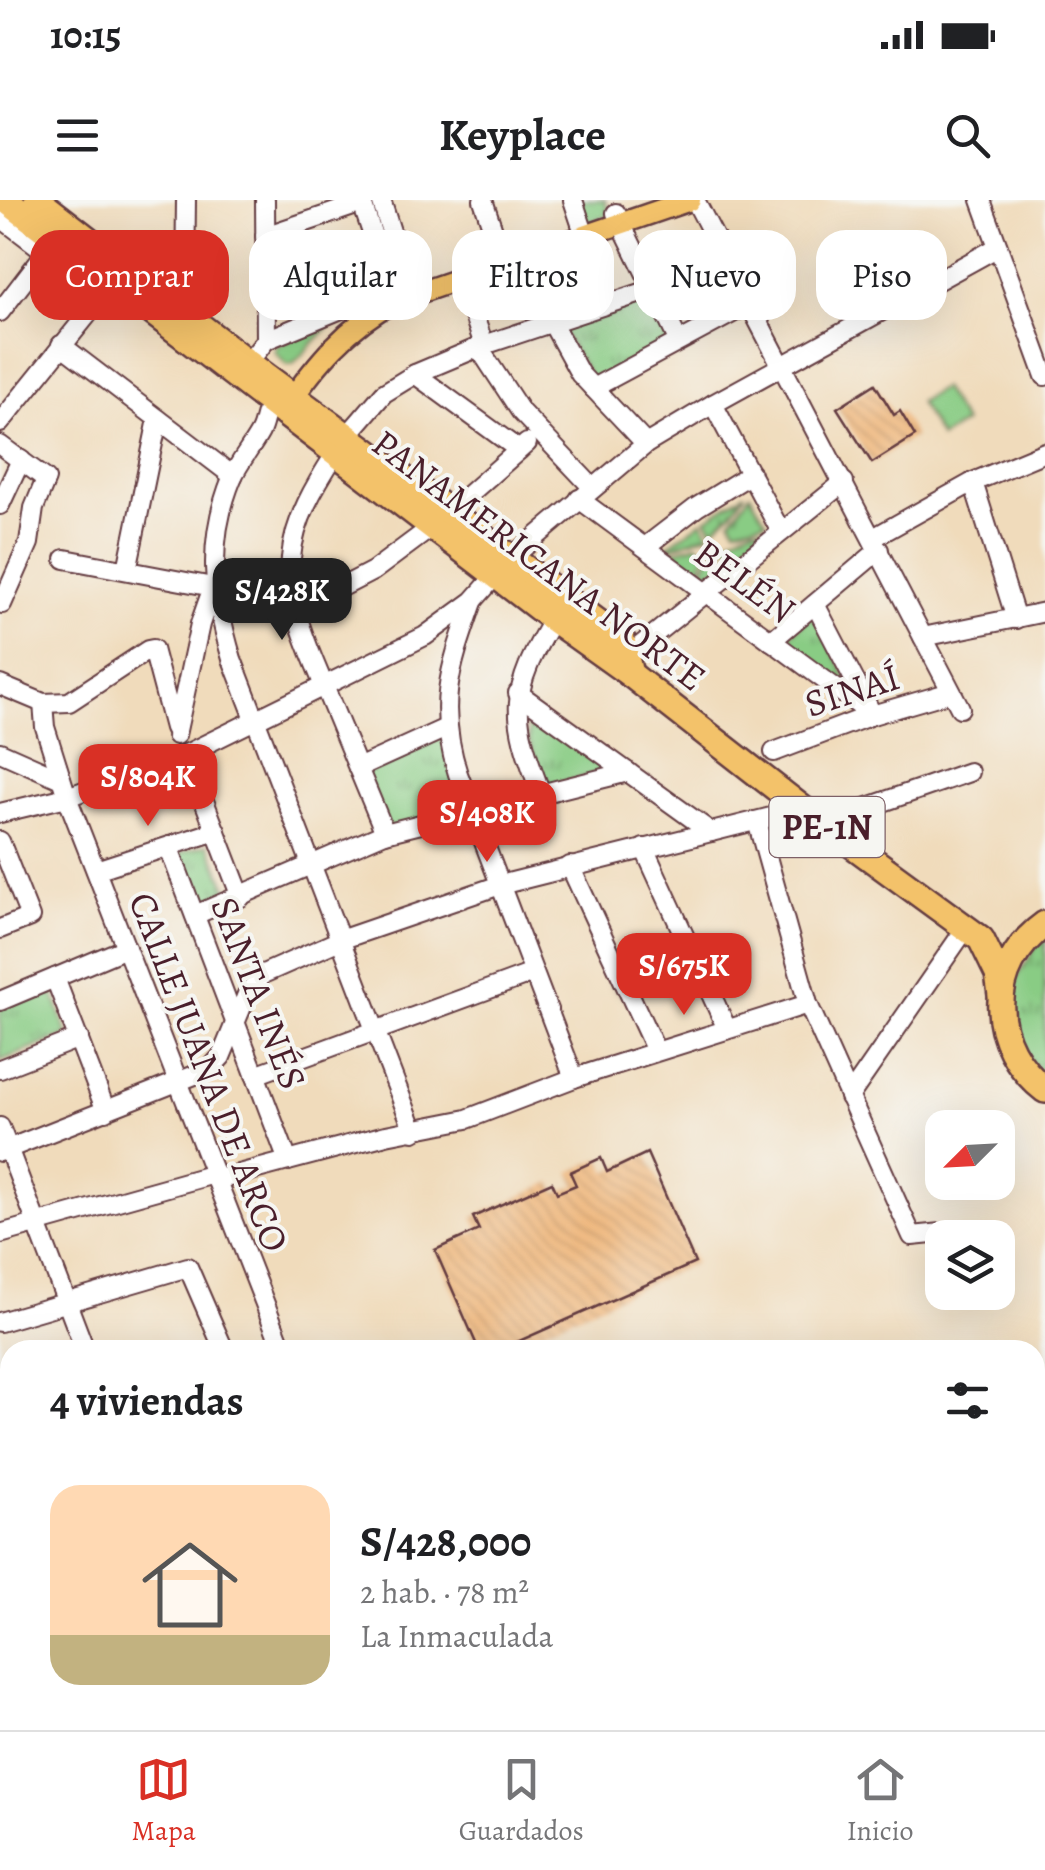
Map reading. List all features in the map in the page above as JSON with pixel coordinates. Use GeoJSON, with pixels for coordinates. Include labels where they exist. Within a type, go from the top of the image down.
{"type":"FeatureCollection","features":[{"type":"Feature","properties":{"kind":"highway","name":"PANAMERICANA NORTE"},"geometry":{"type":"LineString","coordinates":[[6,200],[278,405],[342,445],[503,566],[629,654],[803,809],[981,939],[998,974],[1001,995]]}},
{"type":"Feature","properties":{"kind":"highway","name":"PANAMERICANA NORTE"},"geometry":{"type":"LineString","coordinates":[[37,200],[248,363],[278,405]]}},
{"type":"Feature","properties":{"kind":"highway","name":"PANAMERICANA NORTE"},"geometry":{"type":"LineString","coordinates":[[503,566],[553,619],[629,654]]}},
{"type":"Feature","properties":{"kind":"highway"},"geometry":{"type":"LineString","coordinates":[[1001,995],[1012,960],[1045,924]]}},
{"type":"Feature","properties":{"kind":"highway","name":"PE-1N"},"geometry":{"type":"LineString","coordinates":[[1001,995],[1001,1014],[1010,1049],[1045,1090]]}},
{"type":"Feature","properties":{"kind":"main road"},"geometry":{"type":"LineString","coordinates":[[586,230],[654,200]]}},
{"type":"Feature","properties":{"kind":"main road"},"geometry":{"type":"LineString","coordinates":[[618,218],[692,200]]}},
{"type":"Feature","properties":{"kind":"main road"},"geometry":{"type":"LineString","coordinates":[[278,405],[363,320]]}},
{"type":"Feature","properties":{"kind":"street"},"geometry":{"type":"LineString","coordinates":[[185,230],[186,200]]}},
{"type":"Feature","properties":{"kind":"street"},"geometry":{"type":"LineString","coordinates":[[264,230],[265,200]]}},
{"type":"Feature","properties":{"kind":"street"},"geometry":{"type":"LineString","coordinates":[[381,200],[388,230]]}},
{"type":"Feature","properties":{"kind":"street"},"geometry":{"type":"LineString","coordinates":[[483,200],[493,230]]}},
{"type":"Feature","properties":{"kind":"street"},"geometry":{"type":"LineString","coordinates":[[572,200],[583,230]]}},
{"type":"Feature","properties":{"kind":"street"},"geometry":{"type":"LineString","coordinates":[[692,200],[709,230]]}},
{"type":"Feature","properties":{"kind":"street"},"geometry":{"type":"LineString","coordinates":[[981,200],[1045,376]]}},
{"type":"Feature","properties":{"kind":"street"},"geometry":{"type":"LineString","coordinates":[[281,230],[361,202],[373,230]]}},
{"type":"Feature","properties":{"kind":"street"},"geometry":{"type":"LineString","coordinates":[[0,217],[46,252],[0,312]]}},
{"type":"Feature","properties":{"kind":"street"},"geometry":{"type":"LineString","coordinates":[[618,218],[634,250]]}},
{"type":"Feature","properties":{"kind":"street"},"geometry":{"type":"LineString","coordinates":[[0,813],[64,788],[182,755],[425,636],[473,601],[503,566],[646,444],[998,247]]}},
{"type":"Feature","properties":{"kind":"street"},"geometry":{"type":"LineString","coordinates":[[385,834],[296,611],[290,581],[296,535],[316,484],[384,393],[415,374],[634,295]]}},
{"type":"Feature","properties":{"kind":"street"},"geometry":{"type":"LineString","coordinates":[[3,415],[83,320]]}},
{"type":"Feature","properties":{"kind":"street"},"geometry":{"type":"LineString","coordinates":[[266,320],[266,340]]}},
{"type":"Feature","properties":{"kind":"street"},"geometry":{"type":"LineString","coordinates":[[248,363],[266,340],[322,320]]}},
{"type":"Feature","properties":{"kind":"street","name":"BELÉN"},"geometry":{"type":"LineString","coordinates":[[474,320],[482,347],[520,412],[586,493],[705,594],[872,715]]}},
{"type":"Feature","properties":{"kind":"street"},"geometry":{"type":"LineString","coordinates":[[668,320],[678,340]]}},
{"type":"Feature","properties":{"kind":"street"},"geometry":{"type":"LineString","coordinates":[[592,388],[717,320]]}},
{"type":"Feature","properties":{"kind":"street"},"geometry":{"type":"LineString","coordinates":[[760,320],[923,637],[1045,612]]}},
{"type":"Feature","properties":{"kind":"street"},"geometry":{"type":"LineString","coordinates":[[552,322],[570,359],[592,388],[646,444]]}},
{"type":"Feature","properties":{"kind":"street"},"geometry":{"type":"LineString","coordinates":[[61,346],[233,476]]}},
{"type":"Feature","properties":{"kind":"street"},"geometry":{"type":"LineString","coordinates":[[415,374],[519,450]]}},
{"type":"Feature","properties":{"kind":"street"},"geometry":{"type":"LineString","coordinates":[[713,404],[781,532]]}},
{"type":"Feature","properties":{"kind":"street"},"geometry":{"type":"LineString","coordinates":[[176,735],[200,624],[213,587],[221,516],[233,476],[278,405]]}},
{"type":"Feature","properties":{"kind":"street"},"geometry":{"type":"LineString","coordinates":[[128,570],[158,419]]}},
{"type":"Feature","properties":{"kind":"street"},"geometry":{"type":"LineString","coordinates":[[296,611],[372,571],[440,519],[539,433]]}},
{"type":"Feature","properties":{"kind":"street"},"geometry":{"type":"LineString","coordinates":[[0,445],[46,479],[34,508],[29,544],[2,604]]}},
{"type":"Feature","properties":{"kind":"street"},"geometry":{"type":"LineString","coordinates":[[771,641],[876,544],[973,482],[1045,452]]}},
{"type":"Feature","properties":{"kind":"street"},"geometry":{"type":"LineString","coordinates":[[0,505],[21,460]]}},
{"type":"Feature","properties":{"kind":"street"},"geometry":{"type":"LineString","coordinates":[[645,547],[697,507],[751,474]]}},
{"type":"Feature","properties":{"kind":"street"},"geometry":{"type":"LineString","coordinates":[[629,654],[844,482]]}},
{"type":"Feature","properties":{"kind":"street"},"geometry":{"type":"LineString","coordinates":[[973,482],[1016,619]]}},
{"type":"Feature","properties":{"kind":"street"},"geometry":{"type":"LineString","coordinates":[[65,559],[213,587]]}},
{"type":"Feature","properties":{"kind":"street"},"geometry":{"type":"LineString","coordinates":[[213,587],[232,659],[414,1131]]}},
{"type":"Feature","properties":{"kind":"street"},"geometry":{"type":"LineString","coordinates":[[473,601],[451,673],[446,728],[473,812],[574,1078]]}},
{"type":"Feature","properties":{"kind":"street"},"geometry":{"type":"LineString","coordinates":[[815,604],[872,715]]}},
{"type":"Feature","properties":{"kind":"street"},"geometry":{"type":"LineString","coordinates":[[541,793],[521,736],[518,693],[528,663],[553,619]]}},
{"type":"Feature","properties":{"kind":"street","name":"SINAÍ"},"geometry":{"type":"LineString","coordinates":[[774,752],[872,715],[955,700],[923,637]]}},
{"type":"Feature","properties":{"kind":"street"},"geometry":{"type":"LineString","coordinates":[[0,684],[44,703],[69,702],[153,650],[182,755],[241,897]]}},
{"type":"Feature","properties":{"kind":"street"},"geometry":{"type":"LineString","coordinates":[[518,693],[711,832]]}},
{"type":"Feature","properties":{"kind":"street","name":"CALLE JUANA DE ARCO"},"geometry":{"type":"LineString","coordinates":[[44,703],[45,727],[64,788],[278,1340]]}},
{"type":"Feature","properties":{"kind":"street"},"geometry":{"type":"LineString","coordinates":[[358,768],[446,728]]}},
{"type":"Feature","properties":{"kind":"street"},"geometry":{"type":"LineString","coordinates":[[0,752],[64,788]]}},
{"type":"Feature","properties":{"kind":"street"},"geometry":{"type":"LineString","coordinates":[[195,916],[385,834],[628,772]]}},
{"type":"Feature","properties":{"kind":"street"},"geometry":{"type":"LineString","coordinates":[[854,812],[969,772]]}},
{"type":"Feature","properties":{"kind":"street"},"geometry":{"type":"LineString","coordinates":[[4,1151],[210,1069],[221,1057],[248,992],[263,974],[340,940],[500,885],[803,809]]}},
{"type":"Feature","properties":{"kind":"street"},"geometry":{"type":"LineString","coordinates":[[757,822],[808,1004],[912,1236],[925,1235]]}},
{"type":"Feature","properties":{"kind":"street"},"geometry":{"type":"LineString","coordinates":[[96,870],[216,831]]}},
{"type":"Feature","properties":{"kind":"street"},"geometry":{"type":"LineString","coordinates":[[0,840],[30,917],[0,929]]}},
{"type":"Feature","properties":{"kind":"street","name":"SANTA INÉS"},"geometry":{"type":"LineString","coordinates":[[169,848],[288,1161]]}},
{"type":"Feature","properties":{"kind":"street"},"geometry":{"type":"LineString","coordinates":[[644,848],[728,1029]]}},
{"type":"Feature","properties":{"kind":"street"},"geometry":{"type":"LineString","coordinates":[[570,866],[656,1052]]}},
{"type":"Feature","properties":{"kind":"street"},"geometry":{"type":"LineString","coordinates":[[849,1097],[966,928]]}},
{"type":"Feature","properties":{"kind":"street"},"geometry":{"type":"LineString","coordinates":[[0,1001],[126,948]]}},
{"type":"Feature","properties":{"kind":"street"},"geometry":{"type":"LineString","coordinates":[[256,1076],[534,973]]}},
{"type":"Feature","properties":{"kind":"street"},"geometry":{"type":"LineString","coordinates":[[55,978],[106,1112]]}},
{"type":"Feature","properties":{"kind":"street"},"geometry":{"type":"LineString","coordinates":[[0,1234],[386,1134],[467,1119],[574,1078],[808,1004]]}},
{"type":"Feature","properties":{"kind":"street"},"geometry":{"type":"LineString","coordinates":[[0,1069],[78,1038]]}},
{"type":"Feature","properties":{"kind":"street"},"geometry":{"type":"LineString","coordinates":[[0,1127],[4,1151],[81,1340]]}},
{"type":"Feature","properties":{"kind":"street"},"geometry":{"type":"LineString","coordinates":[[0,1322],[188,1267],[220,1340]]}},
{"type":"Feature","properties":{"kind":"green space"},"geometry":{"type":"Polygon","coordinates":[[[577,200],[605,200],[609,215],[584,225],[577,200]]]}},
{"type":"Feature","properties":{"kind":"green space"},"geometry":{"type":"Polygon","coordinates":[[[634,300],[634,320],[664,320],[674,339],[594,383],[558,325],[573,320],[614,320],[614,306],[634,300]]]}},
{"type":"Feature","properties":{"kind":"green space"},"geometry":{"type":"Polygon","coordinates":[[[335,320],[293,364],[287,365],[275,352],[276,346],[335,320]]]}},
{"type":"Feature","properties":{"kind":"green space"},"geometry":{"type":"Polygon","coordinates":[[[942,388],[964,423],[940,438],[919,402],[942,388]]]}},
{"type":"Feature","properties":{"kind":"green space"},"geometry":{"type":"Polygon","coordinates":[[[745,493],[732,512],[713,529],[706,519],[745,493]]]}},
{"type":"Feature","properties":{"kind":"green space"},"geometry":{"type":"Polygon","coordinates":[[[750,494],[766,521],[736,528],[731,520],[750,494]]]}},
{"type":"Feature","properties":{"kind":"green space"},"geometry":{"type":"Polygon","coordinates":[[[702,521],[709,534],[666,549],[666,547],[702,521]]]}},
{"type":"Feature","properties":{"kind":"green space"},"geometry":{"type":"Polygon","coordinates":[[[753,527],[764,528],[734,554],[725,541],[753,527]]]}},
{"type":"Feature","properties":{"kind":"green space"},"geometry":{"type":"Polygon","coordinates":[[[698,544],[706,553],[696,580],[666,553],[698,544]]]}},
{"type":"Feature","properties":{"kind":"green space"},"geometry":{"type":"Polygon","coordinates":[[[719,546],[728,559],[700,579],[709,557],[719,546]]]}},
{"type":"Feature","properties":{"kind":"green space"},"geometry":{"type":"Polygon","coordinates":[[[814,612],[857,700],[783,642],[814,612]]]}},
{"type":"Feature","properties":{"kind":"green space"},"geometry":{"type":"Polygon","coordinates":[[[527,706],[617,769],[545,787],[529,741],[527,706]]]}},
{"type":"Feature","properties":{"kind":"green space"},"geometry":{"type":"Polygon","coordinates":[[[442,733],[465,809],[389,831],[363,770],[442,733]]]}},
{"type":"Feature","properties":{"kind":"green space"},"geometry":{"type":"Polygon","coordinates":[[[208,844],[231,897],[198,911],[177,854],[208,844]]]}},
{"type":"Feature","properties":{"kind":"green space"},"geometry":{"type":"Polygon","coordinates":[[[1045,931],[1045,1083],[1025,1064],[1007,994],[1045,931]]]}},
{"type":"Feature","properties":{"kind":"green space"},"geometry":{"type":"Polygon","coordinates":[[[52,989],[68,1035],[0,1061],[0,1007],[52,989]]]}},
{"type":"Feature","properties":{"kind":"building"},"geometry":{"type":"Polygon","coordinates":[[[875,384],[894,415],[900,411],[915,436],[872,463],[837,408],[875,384]]]}},
{"type":"Feature","properties":{"kind":"building"},"geometry":{"type":"Polygon","coordinates":[[[647,1153],[695,1263],[522,1340],[475,1340],[435,1250],[479,1230],[473,1217],[552,1182],[557,1193],[576,1185],[570,1172],[601,1158],[607,1172],[647,1153]]]}}]}
